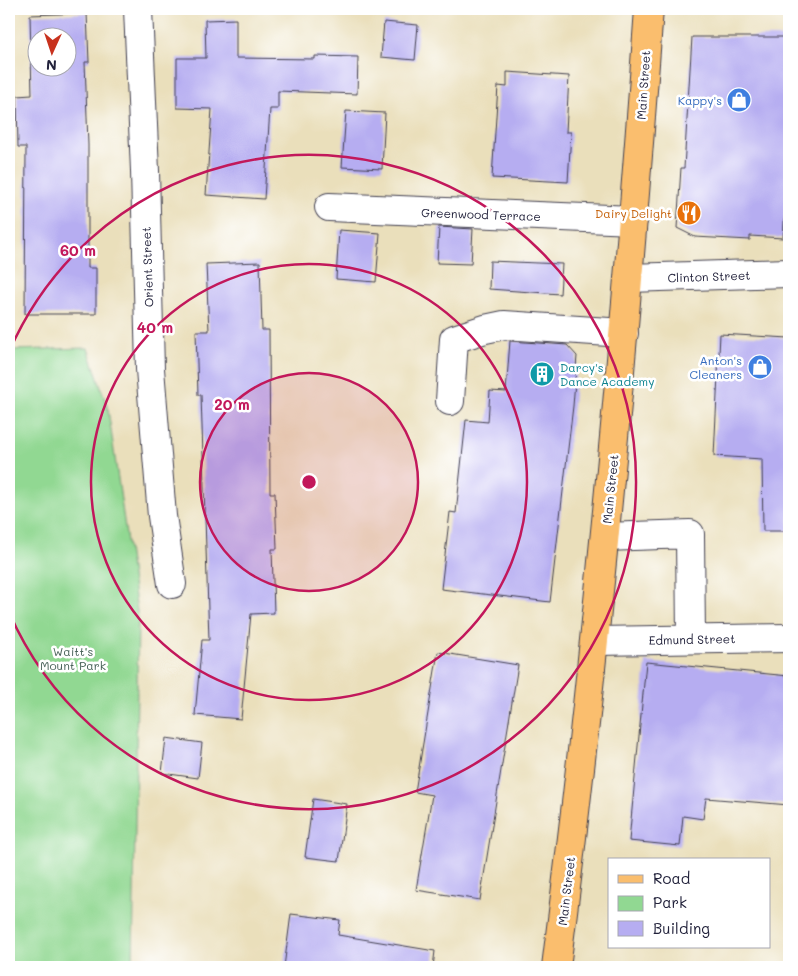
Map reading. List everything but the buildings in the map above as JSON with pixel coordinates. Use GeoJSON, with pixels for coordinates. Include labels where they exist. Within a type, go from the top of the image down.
{"type":"FeatureCollection","features":[{"type":"Feature","properties":{"kind":"main road","name":"Main Street"},"geometry":{"type":"LineString","coordinates":[[556,967],[595,641],[629,278],[649,9]]}},
{"type":"Feature","properties":{"kind":"street","name":"Orient Street"},"geometry":{"type":"LineString","coordinates":[[138,9],[145,171],[150,369],[162,516],[172,584]]}},
{"type":"Feature","properties":{"kind":"street","name":"Greenwood Terrace"},"geometry":{"type":"LineString","coordinates":[[329,207],[633,220]]}},
{"type":"Feature","properties":{"kind":"street","name":"Clinton Street"},"geometry":{"type":"LineString","coordinates":[[629,278],[789,273]]}},
{"type":"Feature","properties":{"kind":"street"},"geometry":{"type":"LineString","coordinates":[[450,401],[454,339],[485,329],[504,326],[624,333]]}},
{"type":"Feature","properties":{"kind":"street"},"geometry":{"type":"LineString","coordinates":[[605,537],[690,534],[691,639]]}},
{"type":"Feature","properties":{"kind":"street","name":"Edmund Street"},"geometry":{"type":"LineString","coordinates":[[595,641],[789,638]]}},
{"type":"Feature","properties":{"kind":"green space","name":"Waitt's Mount Park"},"geometry":{"type":"Polygon","coordinates":[[[88,348],[108,409],[138,618],[133,967],[9,967],[9,350],[88,348]]]}},
{"type":"Feature","properties":{"kind":"place","name":"Kappy's"},"geometry":{"type":"Point","coordinates":[739,100]}},
{"type":"Feature","properties":{"kind":"place","name":"Dairy Delight"},"geometry":{"type":"Point","coordinates":[689,213]}},
{"type":"Feature","properties":{"kind":"place","name":"Anton's Cleaners"},"geometry":{"type":"Point","coordinates":[760,367]}},
{"type":"Feature","properties":{"kind":"place","name":"Darcy's Dance Academy"},"geometry":{"type":"Point","coordinates":[542,374]}}]}
